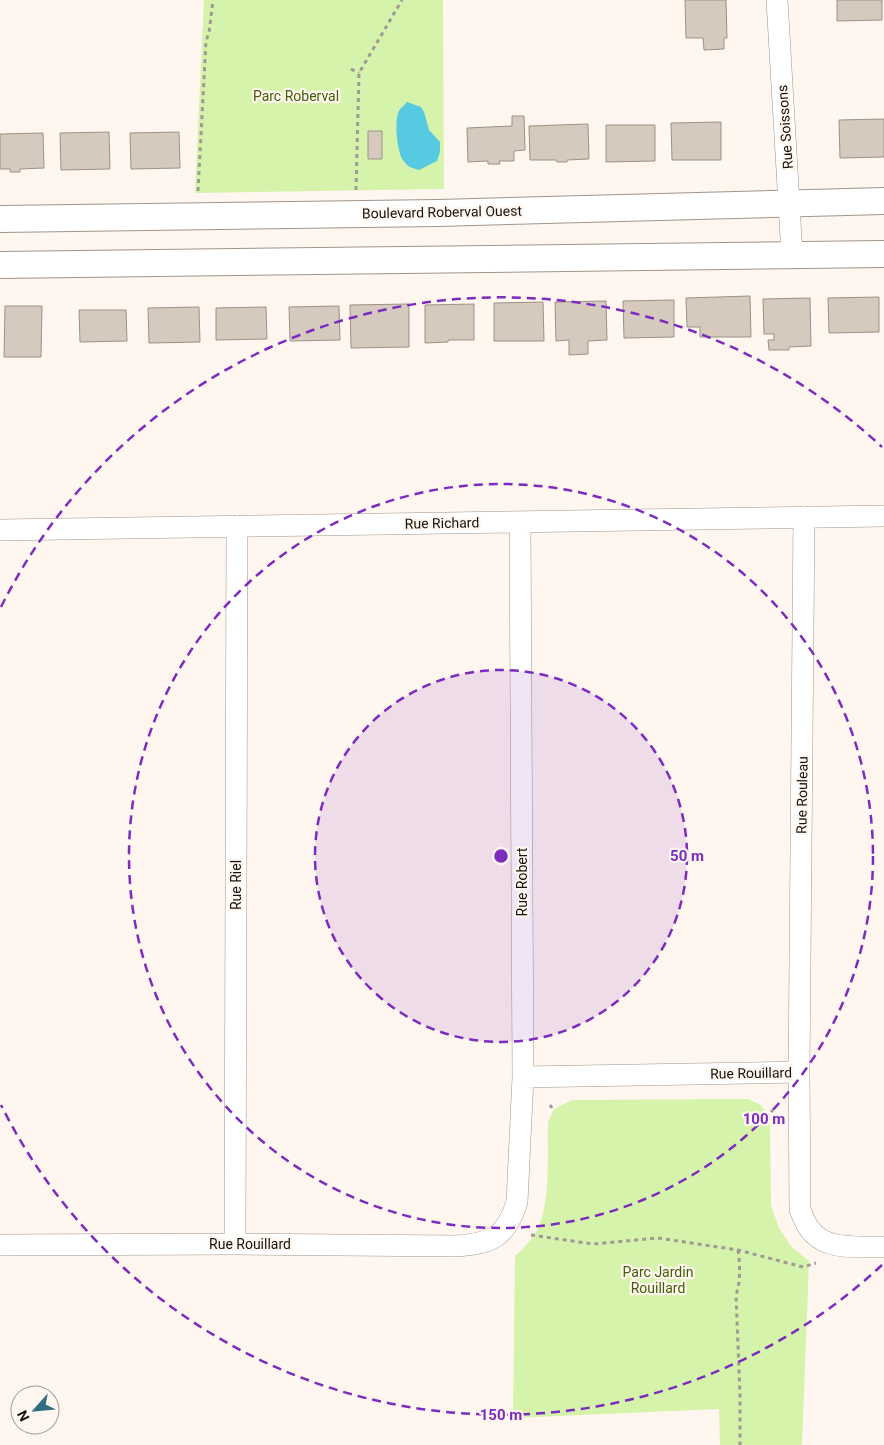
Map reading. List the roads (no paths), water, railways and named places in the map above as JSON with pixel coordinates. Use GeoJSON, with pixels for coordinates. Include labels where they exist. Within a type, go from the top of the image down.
{"type":"FeatureCollection","features":[{"type":"Feature","properties":{"kind":"street","name":"Rue Soissons"},"geometry":{"type":"LineString","coordinates":[[777,0],[792,255]]}},
{"type":"Feature","properties":{"kind":"street","name":"Boulevard Roberval Ouest"},"geometry":{"type":"LineString","coordinates":[[0,219],[438,213],[790,202],[884,201]]}},
{"type":"Feature","properties":{"kind":"street"},"geometry":{"type":"LineString","coordinates":[[0,265],[884,254]]}},
{"type":"Feature","properties":{"kind":"street","name":"Rue Richard"},"geometry":{"type":"LineString","coordinates":[[0,530],[884,516]]}},
{"type":"Feature","properties":{"kind":"street","name":"Rue Rouleau"},"geometry":{"type":"LineString","coordinates":[[799,1072],[804,517]]}},
{"type":"Feature","properties":{"kind":"street","name":"Rue Robert"},"geometry":{"type":"LineString","coordinates":[[498,1236],[511,1220],[517,1202],[523,1077],[520,522]]}},
{"type":"Feature","properties":{"kind":"street","name":"Rue Riel"},"geometry":{"type":"LineString","coordinates":[[234,1244],[237,526]]}},
{"type":"Feature","properties":{"kind":"street","name":"Rue Rouillard"},"geometry":{"type":"LineString","coordinates":[[523,1077],[799,1072],[800,1210],[810,1230],[824,1242],[839,1246],[884,1246]]}},
{"type":"Feature","properties":{"kind":"street","name":"Rue Rouillard"},"geometry":{"type":"LineString","coordinates":[[0,1245],[234,1244],[457,1246],[480,1244],[498,1236]]}},
{"type":"Feature","properties":{"kind":"water"},"geometry":{"type":"Polygon","coordinates":[[[407,102],[421,107],[429,130],[440,142],[440,152],[437,161],[419,170],[410,167],[405,162],[401,156],[398,143],[397,115],[407,102]]]}},
{"type":"Feature","properties":{"kind":"park label","name":"Parc Roberval"},"geometry":{"type":"Point","coordinates":[296,96]}},
{"type":"Feature","properties":{"kind":"park label","name":"Parc Jardin Rouillard"},"geometry":{"type":"Point","coordinates":[658,1280]}}]}
